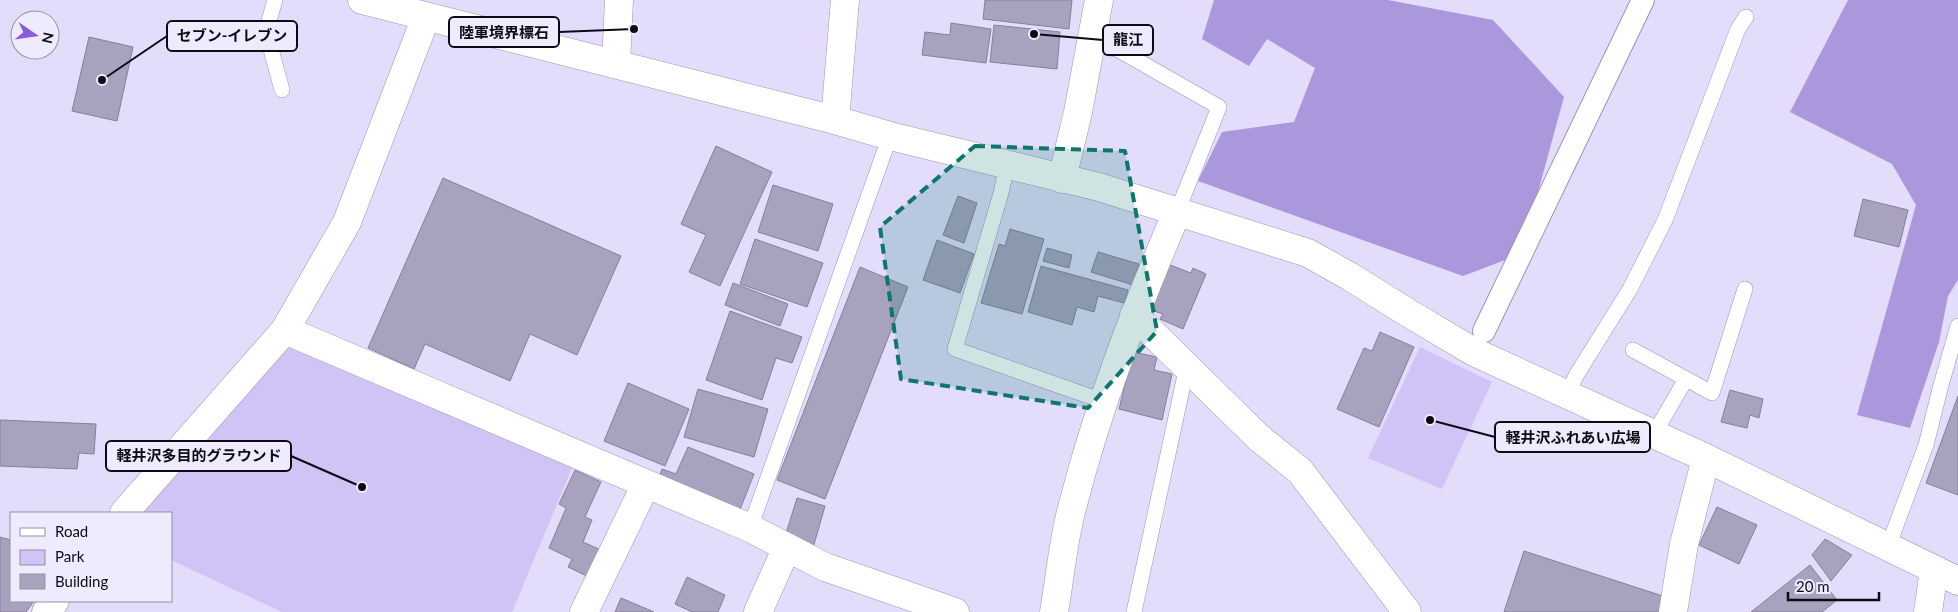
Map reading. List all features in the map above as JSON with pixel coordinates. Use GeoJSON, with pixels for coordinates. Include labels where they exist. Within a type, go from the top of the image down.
{"type":"FeatureCollection","features":[{"type":"Feature","properties":{"kind":"street"},"geometry":{"type":"LineString","coordinates":[[362,0],[834,120],[890,136],[1062,178],[1308,253],[1474,352],[1706,458],[1946,576],[1928,612]]}},
{"type":"Feature","properties":{"kind":"street"},"geometry":{"type":"LineString","coordinates":[[616,64],[620,0]]}},
{"type":"Feature","properties":{"kind":"street"},"geometry":{"type":"LineString","coordinates":[[834,120],[845,0]]}},
{"type":"Feature","properties":{"kind":"street"},"geometry":{"type":"LineString","coordinates":[[1062,178],[1078,112],[1099,0]]}},
{"type":"Feature","properties":{"kind":"street"},"geometry":{"type":"LineString","coordinates":[[1484,331],[1643,0]]}},
{"type":"Feature","properties":{"kind":"street"},"geometry":{"type":"LineString","coordinates":[[125,512],[285,330],[347,222],[426,17]]}},
{"type":"Feature","properties":{"kind":"street"},"geometry":{"type":"LineString","coordinates":[[1054,612],[1071,509],[1103,400],[1134,315],[1178,212]]}},
{"type":"Feature","properties":{"kind":"street"},"geometry":{"type":"LineString","coordinates":[[1134,315],[1258,437],[1300,471],[1407,612]]}},
{"type":"Feature","properties":{"kind":"street"},"geometry":{"type":"LineString","coordinates":[[285,330],[750,528],[825,567],[954,612]]}},
{"type":"Feature","properties":{"kind":"street"},"geometry":{"type":"LineString","coordinates":[[1673,612],[1684,544],[1706,458]]}},
{"type":"Feature","properties":{"kind":"street"},"geometry":{"type":"LineString","coordinates":[[584,612],[646,484]]}},
{"type":"Feature","properties":{"kind":"street"},"geometry":{"type":"LineString","coordinates":[[758,612],[787,547]]}},
{"type":"Feature","properties":{"kind":"street"},"geometry":{"type":"LineString","coordinates":[[46,612],[54,602]]}},
{"type":"Feature","properties":{"kind":"lane"},"geometry":{"type":"LineString","coordinates":[[275,0],[266,31],[282,90]]}},
{"type":"Feature","properties":{"kind":"lane"},"geometry":{"type":"LineString","coordinates":[[1567,394],[1577,374],[1630,289],[1665,220],[1738,29],[1746,17]]}},
{"type":"Feature","properties":{"kind":"lane"},"geometry":{"type":"LineString","coordinates":[[1090,45],[1117,48],[1219,107],[1178,212]]}},
{"type":"Feature","properties":{"kind":"lane"},"geometry":{"type":"LineString","coordinates":[[750,528],[890,136]]}},
{"type":"Feature","properties":{"kind":"lane"},"geometry":{"type":"LineString","coordinates":[[1008,165],[955,349],[1103,400]]}},
{"type":"Feature","properties":{"kind":"lane"},"geometry":{"type":"LineString","coordinates":[[1634,350],[1712,393],[1745,289]]}},
{"type":"Feature","properties":{"kind":"lane"},"geometry":{"type":"LineString","coordinates":[[1888,548],[1926,445],[1958,326]]}},
{"type":"Feature","properties":{"kind":"lane"},"geometry":{"type":"LineString","coordinates":[[1134,612],[1187,366]]}},
{"type":"Feature","properties":{"kind":"lane"},"geometry":{"type":"LineString","coordinates":[[1654,434],[1686,379]]}},
{"type":"Feature","properties":{"kind":"highlighted area"},"geometry":{"type":"Polygon","coordinates":[[[975,146],[1125,151],[1157,331],[1088,408],[901,379],[880,227],[975,146]]]}},
{"type":"Feature","properties":{"kind":"green space"},"geometry":{"type":"Polygon","coordinates":[[[282,341],[575,461],[512,612],[282,612],[172,560],[172,512],[140,512],[282,341]]]}},
{"type":"Feature","properties":{"kind":"green space"},"geometry":{"type":"Polygon","coordinates":[[[1420,347],[1492,382],[1442,489],[1368,458],[1420,347]]]}},
{"type":"Feature","properties":{"kind":"shaded area"},"geometry":{"type":"Polygon","coordinates":[[[1214,0],[1388,0],[1493,20],[1564,97],[1521,254],[1463,276],[1198,181],[1222,132],[1294,122],[1315,68],[1267,39],[1249,66],[1202,39],[1214,0]]]}},
{"type":"Feature","properties":{"kind":"shaded area"},"geometry":{"type":"Polygon","coordinates":[[[1848,0],[1958,0],[1958,280],[1948,296],[1939,342],[1910,428],[1857,415],[1916,205],[1892,164],[1790,112],[1848,0]]]}},
{"type":"Feature","properties":{"kind":"building"},"geometry":{"type":"Polygon","coordinates":[[[985,0],[1072,0],[1069,29],[983,19],[985,0]]]}},
{"type":"Feature","properties":{"kind":"building"},"geometry":{"type":"Polygon","coordinates":[[[951,23],[991,29],[986,63],[922,55],[925,32],[950,35],[951,23]]]}},
{"type":"Feature","properties":{"kind":"building"},"geometry":{"type":"Polygon","coordinates":[[[994,25],[1060,32],[1057,69],[990,62],[994,25]]]}},
{"type":"Feature","properties":{"kind":"building"},"geometry":{"type":"Polygon","coordinates":[[[89,37],[133,47],[117,121],[72,111],[89,37]]]}},
{"type":"Feature","properties":{"kind":"building"},"geometry":{"type":"Polygon","coordinates":[[[716,146],[772,172],[720,286],[689,272],[706,235],[681,224],[716,146]]]}},
{"type":"Feature","properties":{"kind":"building"},"geometry":{"type":"Polygon","coordinates":[[[443,178],[621,256],[577,355],[530,334],[510,381],[425,344],[414,369],[368,348],[443,178]]]}},
{"type":"Feature","properties":{"kind":"building"},"geometry":{"type":"Polygon","coordinates":[[[773,185],[833,204],[818,251],[758,232],[773,185]]]}},
{"type":"Feature","properties":{"kind":"building"},"geometry":{"type":"Polygon","coordinates":[[[958,196],[977,203],[964,243],[943,235],[958,196]]]}},
{"type":"Feature","properties":{"kind":"building"},"geometry":{"type":"Polygon","coordinates":[[[1863,199],[1908,210],[1899,247],[1854,236],[1863,199]]]}},
{"type":"Feature","properties":{"kind":"building"},"geometry":{"type":"Polygon","coordinates":[[[1010,229],[1044,239],[1022,314],[981,303],[999,244],[1005,246],[1010,229]]]}},
{"type":"Feature","properties":{"kind":"building"},"geometry":{"type":"Polygon","coordinates":[[[755,239],[823,263],[807,307],[740,284],[755,239]]]}},
{"type":"Feature","properties":{"kind":"building"},"geometry":{"type":"Polygon","coordinates":[[[937,240],[974,254],[960,293],[923,280],[937,240]]]}},
{"type":"Feature","properties":{"kind":"building"},"geometry":{"type":"Polygon","coordinates":[[[1047,248],[1072,255],[1069,268],[1043,261],[1047,248]]]}},
{"type":"Feature","properties":{"kind":"building"},"geometry":{"type":"Polygon","coordinates":[[[1098,252],[1139,264],[1133,285],[1091,272],[1098,252]]]}},
{"type":"Feature","properties":{"kind":"building"},"geometry":{"type":"Polygon","coordinates":[[[1170,265],[1191,273],[1193,268],[1206,274],[1183,329],[1160,319],[1163,314],[1151,310],[1170,265]]]}},
{"type":"Feature","properties":{"kind":"building"},"geometry":{"type":"Polygon","coordinates":[[[1041,266],[1128,290],[1124,303],[1098,296],[1094,312],[1077,307],[1072,325],[1028,312],[1041,266]]]}},
{"type":"Feature","properties":{"kind":"building"},"geometry":{"type":"Polygon","coordinates":[[[860,267],[908,287],[825,499],[777,480],[860,267]]]}},
{"type":"Feature","properties":{"kind":"building"},"geometry":{"type":"Polygon","coordinates":[[[733,283],[788,304],[780,326],[725,305],[733,283]]]}},
{"type":"Feature","properties":{"kind":"building"},"geometry":{"type":"Polygon","coordinates":[[[730,311],[802,337],[792,363],[776,358],[762,400],[706,380],[730,311]]]}},
{"type":"Feature","properties":{"kind":"building"},"geometry":{"type":"Polygon","coordinates":[[[1380,332],[1414,347],[1379,427],[1337,409],[1364,348],[1372,351],[1380,332]]]}},
{"type":"Feature","properties":{"kind":"building"},"geometry":{"type":"Polygon","coordinates":[[[1133,352],[1157,357],[1154,370],[1172,374],[1162,420],[1119,409],[1133,352]]]}},
{"type":"Feature","properties":{"kind":"building"},"geometry":{"type":"Polygon","coordinates":[[[628,383],[689,409],[665,466],[604,441],[628,383]]]}},
{"type":"Feature","properties":{"kind":"building"},"geometry":{"type":"Polygon","coordinates":[[[698,389],[768,409],[754,457],[684,437],[698,389]]]}},
{"type":"Feature","properties":{"kind":"building"},"geometry":{"type":"Polygon","coordinates":[[[1730,390],[1763,399],[1759,418],[1750,415],[1747,428],[1721,422],[1730,390]]]}},
{"type":"Feature","properties":{"kind":"building"},"geometry":{"type":"Polygon","coordinates":[[[1958,396],[1958,495],[1926,483],[1958,396]]]}},
{"type":"Feature","properties":{"kind":"building"},"geometry":{"type":"Polygon","coordinates":[[[0,420],[96,424],[94,454],[79,453],[77,469],[0,466],[0,420]]]}},
{"type":"Feature","properties":{"kind":"building"},"geometry":{"type":"Polygon","coordinates":[[[688,447],[754,474],[739,512],[658,480],[662,469],[676,474],[688,447]]]}},
{"type":"Feature","properties":{"kind":"building"},"geometry":{"type":"Polygon","coordinates":[[[575,470],[601,482],[585,517],[592,520],[583,542],[601,550],[589,577],[568,567],[572,559],[549,548],[566,508],[559,504],[575,470]]]}},
{"type":"Feature","properties":{"kind":"building"},"geometry":{"type":"Polygon","coordinates":[[[797,498],[825,506],[813,548],[784,540],[797,498]]]}},
{"type":"Feature","properties":{"kind":"building"},"geometry":{"type":"Polygon","coordinates":[[[1717,507],[1757,525],[1739,564],[1699,545],[1717,507]]]}},
{"type":"Feature","properties":{"kind":"building"},"geometry":{"type":"Polygon","coordinates":[[[0,537],[10,540],[10,602],[33,602],[26,612],[0,612],[0,537]]]}},
{"type":"Feature","properties":{"kind":"building"},"geometry":{"type":"Polygon","coordinates":[[[1825,539],[1852,555],[1831,581],[1812,555],[1825,539]]]}},
{"type":"Feature","properties":{"kind":"building"},"geometry":{"type":"Polygon","coordinates":[[[1524,551],[1669,598],[1666,612],[1504,612],[1524,551]]]}},
{"type":"Feature","properties":{"kind":"building"},"geometry":{"type":"Polygon","coordinates":[[[1810,565],[1837,600],[1822,612],[1751,612],[1810,565]]]}},
{"type":"Feature","properties":{"kind":"building"},"geometry":{"type":"Polygon","coordinates":[[[687,577],[725,595],[718,612],[692,612],[675,604],[687,577]]]}},
{"type":"Feature","properties":{"kind":"building"},"geometry":{"type":"Polygon","coordinates":[[[621,598],[654,612],[615,612],[621,598]]]}},
{"type":"Feature","properties":{"kind":"place","name":"陸軍境界標石"},"geometry":{"type":"Point","coordinates":[634,29]}},
{"type":"Feature","properties":{"kind":"place","name":"龍江"},"geometry":{"type":"Point","coordinates":[1034,34]}},
{"type":"Feature","properties":{"kind":"place","name":"セブン-イレブン"},"geometry":{"type":"Point","coordinates":[102,80]}},
{"type":"Feature","properties":{"kind":"place","name":"軽井沢ふれあい広場"},"geometry":{"type":"Point","coordinates":[1430,420]}},
{"type":"Feature","properties":{"kind":"place","name":"軽井沢多目的グラウンド"},"geometry":{"type":"Point","coordinates":[362,487]}}]}
